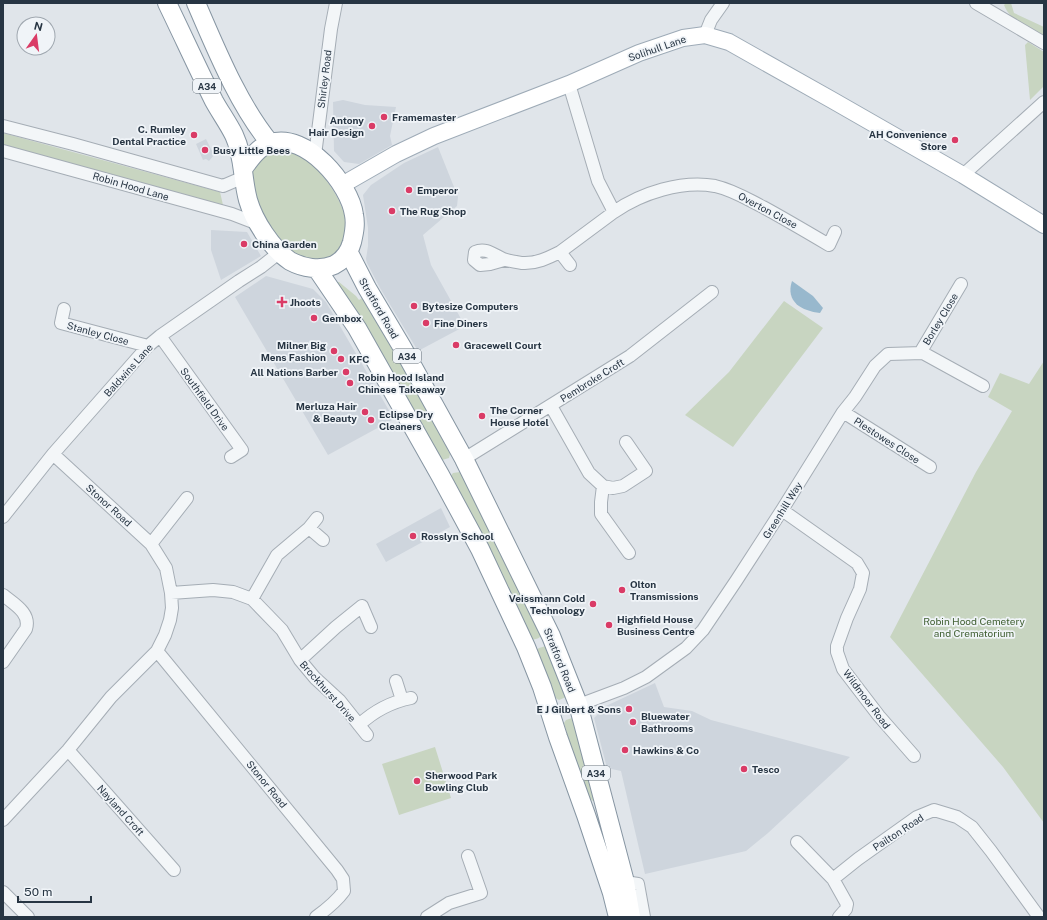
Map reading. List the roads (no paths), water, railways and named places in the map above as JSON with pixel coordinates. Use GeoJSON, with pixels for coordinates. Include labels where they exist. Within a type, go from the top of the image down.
{"type":"FeatureCollection","features":[{"type":"Feature","properties":{"kind":"highway","name":"A34"},"geometry":{"type":"LineString","coordinates":[[167,3],[215,102],[234,135],[240,151],[244,173]]}},
{"type":"Feature","properties":{"kind":"highway","name":"A34"},"geometry":{"type":"LineString","coordinates":[[196,3],[226,70],[259,129],[270,143]]}},
{"type":"Feature","properties":{"kind":"highway"},"geometry":{"type":"LineString","coordinates":[[290,142],[314,155],[332,170],[342,185],[351,204],[354,214],[355,227],[349,253],[340,261],[317,269],[296,264],[280,252],[258,224],[248,200],[244,173],[249,160],[260,149],[270,143],[290,142]]}},
{"type":"Feature","properties":{"kind":"highway","name":"Stratford Road"},"geometry":{"type":"LineString","coordinates":[[349,253],[367,288],[402,347],[464,459],[551,636],[578,704],[597,812],[619,888],[631,917]]}},
{"type":"Feature","properties":{"kind":"highway","name":"Stratford Road"},"geometry":{"type":"LineString","coordinates":[[317,269],[358,328],[480,549],[526,647],[551,714],[597,812]]}},
{"type":"Feature","properties":{"kind":"highway"},"geometry":{"type":"LineString","coordinates":[[440,475],[464,459]]}},
{"type":"Feature","properties":{"kind":"highway"},"geometry":{"type":"LineString","coordinates":[[526,647],[551,636]]}},
{"type":"Feature","properties":{"kind":"highway"},"geometry":{"type":"LineString","coordinates":[[551,714],[578,704]]}},
{"type":"Feature","properties":{"kind":"highway","name":"Stratford Road"},"geometry":{"type":"LineString","coordinates":[[618,917],[619,888]]}},
{"type":"Feature","properties":{"kind":"main road","name":"Solihull Lane"},"geometry":{"type":"LineString","coordinates":[[342,185],[396,154],[432,137],[569,84],[639,53],[683,38],[705,35],[729,42],[963,175],[1044,225]]}},
{"type":"Feature","properties":{"kind":"street","name":"Shirley Road"},"geometry":{"type":"LineString","coordinates":[[314,155],[330,29],[336,3]]}},
{"type":"Feature","properties":{"kind":"street"},"geometry":{"type":"LineString","coordinates":[[705,35],[711,20],[723,3]]}},
{"type":"Feature","properties":{"kind":"street"},"geometry":{"type":"LineString","coordinates":[[976,3],[990,6],[1044,43]]}},
{"type":"Feature","properties":{"kind":"street"},"geometry":{"type":"LineString","coordinates":[[504,260],[523,263],[542,261],[560,252],[614,212],[598,181],[569,84]]}},
{"type":"Feature","properties":{"kind":"street"},"geometry":{"type":"LineString","coordinates":[[963,175],[1044,102]]}},
{"type":"Feature","properties":{"kind":"street"},"geometry":{"type":"LineString","coordinates":[[3,126],[74,144],[223,186],[244,173]]}},
{"type":"Feature","properties":{"kind":"street","name":"Robin Hood Lane"},"geometry":{"type":"LineString","coordinates":[[3,151],[232,214],[258,224]]}},
{"type":"Feature","properties":{"kind":"street","name":"Overton Close"},"geometry":{"type":"LineString","coordinates":[[614,212],[625,204],[661,190],[682,186],[716,186],[737,193],[829,244],[836,232]]}},
{"type":"Feature","properties":{"kind":"street","name":"Baldwins Lane"},"geometry":{"type":"LineString","coordinates":[[3,517],[53,454],[148,346],[239,281],[262,267],[280,252]]}},
{"type":"Feature","properties":{"kind":"street"},"geometry":{"type":"LineString","coordinates":[[560,252],[570,265]]}},
{"type":"Feature","properties":{"kind":"street","name":"Borley Close"},"geometry":{"type":"LineString","coordinates":[[920,353],[961,284]]}},
{"type":"Feature","properties":{"kind":"street","name":"Pembroke Croft"},"geometry":{"type":"LineString","coordinates":[[464,459],[630,356],[712,292]]}},
{"type":"Feature","properties":{"kind":"street","name":"Stanley Close"},"geometry":{"type":"LineString","coordinates":[[64,310],[61,323],[148,346]]}},
{"type":"Feature","properties":{"kind":"street","name":"Southfield Drive"},"geometry":{"type":"LineString","coordinates":[[160,336],[242,450],[231,457]]}},
{"type":"Feature","properties":{"kind":"street","name":"Greenhill Way"},"geometry":{"type":"LineString","coordinates":[[578,704],[624,688],[646,677],[686,648],[703,630],[782,510],[843,412],[855,397],[875,366],[888,354],[923,353],[983,386]]}},
{"type":"Feature","properties":{"kind":"street"},"geometry":{"type":"LineString","coordinates":[[551,406],[589,472],[603,486],[613,488],[623,486],[646,471],[626,442]]}},
{"type":"Feature","properties":{"kind":"street","name":"Plestowes Close"},"geometry":{"type":"LineString","coordinates":[[843,412],[930,467]]}},
{"type":"Feature","properties":{"kind":"street","name":"Stonor Road"},"geometry":{"type":"LineString","coordinates":[[3,820],[68,750],[111,697],[157,651],[165,636],[172,608],[171,593],[166,568],[151,544],[53,454]]}},
{"type":"Feature","properties":{"kind":"street"},"geometry":{"type":"LineString","coordinates":[[603,486],[601,514],[629,553]]}},
{"type":"Feature","properties":{"kind":"street"},"geometry":{"type":"LineString","coordinates":[[151,544],[187,498]]}},
{"type":"Feature","properties":{"kind":"street","name":"Wildmoor Road"},"geometry":{"type":"LineString","coordinates":[[782,510],[857,563],[863,573],[860,589],[847,618],[837,646],[837,652],[843,669],[879,716],[914,756]]}},
{"type":"Feature","properties":{"kind":"street"},"geometry":{"type":"LineString","coordinates":[[252,599],[277,555],[309,528],[317,518]]}},
{"type":"Feature","properties":{"kind":"street"},"geometry":{"type":"LineString","coordinates":[[309,528],[323,540]]}},
{"type":"Feature","properties":{"kind":"street","name":"Brockhurst Drive"},"geometry":{"type":"LineString","coordinates":[[171,593],[213,590],[233,592],[252,599],[282,630],[300,660],[315,678],[340,701],[367,735]]}},
{"type":"Feature","properties":{"kind":"street"},"geometry":{"type":"LineString","coordinates":[[3,595],[26,615],[28,624],[26,630],[3,662]]}},
{"type":"Feature","properties":{"kind":"street"},"geometry":{"type":"LineString","coordinates":[[300,660],[336,627],[366,603],[371,627]]}},
{"type":"Feature","properties":{"kind":"street","name":"Stonor Road"},"geometry":{"type":"LineString","coordinates":[[157,651],[343,879],[344,891],[330,908],[316,917]]}},
{"type":"Feature","properties":{"kind":"street"},"geometry":{"type":"LineString","coordinates":[[359,725],[371,714],[397,701],[406,699],[396,681]]}},
{"type":"Feature","properties":{"kind":"street","name":"Nayland Croft"},"geometry":{"type":"LineString","coordinates":[[68,750],[174,870]]}},
{"type":"Feature","properties":{"kind":"street","name":"Pailton Road"},"geometry":{"type":"LineString","coordinates":[[833,879],[858,859],[917,817],[934,810],[957,817],[972,827],[1038,917]]}},
{"type":"Feature","properties":{"kind":"street"},"geometry":{"type":"LineString","coordinates":[[797,842],[833,879],[847,904],[846,909],[840,917]]}},
{"type":"Feature","properties":{"kind":"street"},"geometry":{"type":"LineString","coordinates":[[427,917],[449,903],[481,894],[468,856]]}},
{"type":"Feature","properties":{"kind":"street"},"geometry":{"type":"LineString","coordinates":[[619,888],[638,884],[644,917]]}},
{"type":"Feature","properties":{"kind":"street"},"geometry":{"type":"LineString","coordinates":[[3,892],[28,917]]}},
{"type":"Feature","properties":{"kind":"water"},"geometry":{"type":"Polygon","coordinates":[[[792,281],[813,296],[823,308],[820,313],[801,308],[793,300],[790,288],[792,281]]]}},
{"type":"Feature","properties":{"kind":"place","name":"Framemaster"},"geometry":{"type":"Point","coordinates":[384,117]}},
{"type":"Feature","properties":{"kind":"place","name":"Antony Hair Design"},"geometry":{"type":"Point","coordinates":[372,126]}},
{"type":"Feature","properties":{"kind":"place","name":"C. Rumley Dental Practice"},"geometry":{"type":"Point","coordinates":[194,135]}},
{"type":"Feature","properties":{"kind":"place","name":"AH Convenience Store"},"geometry":{"type":"Point","coordinates":[955,140]}},
{"type":"Feature","properties":{"kind":"place","name":"Busy Little Bees"},"geometry":{"type":"Point","coordinates":[205,150]}},
{"type":"Feature","properties":{"kind":"place","name":"Emperor"},"geometry":{"type":"Point","coordinates":[409,190]}},
{"type":"Feature","properties":{"kind":"place","name":"The Rug Shop"},"geometry":{"type":"Point","coordinates":[392,211]}},
{"type":"Feature","properties":{"kind":"place","name":"China Garden"},"geometry":{"type":"Point","coordinates":[244,244]}},
{"type":"Feature","properties":{"kind":"place","name":"Jhoots"},"geometry":{"type":"Point","coordinates":[282,302]}},
{"type":"Feature","properties":{"kind":"place","name":"Bytesize Computers"},"geometry":{"type":"Point","coordinates":[414,306]}},
{"type":"Feature","properties":{"kind":"place","name":"Gembox"},"geometry":{"type":"Point","coordinates":[314,318]}},
{"type":"Feature","properties":{"kind":"place","name":"Fine Diners"},"geometry":{"type":"Point","coordinates":[426,323]}},
{"type":"Feature","properties":{"kind":"place","name":"Gracewell Court"},"geometry":{"type":"Point","coordinates":[456,345]}},
{"type":"Feature","properties":{"kind":"place","name":"Milner Big Mens Fashion"},"geometry":{"type":"Point","coordinates":[334,351]}},
{"type":"Feature","properties":{"kind":"place","name":"KFC"},"geometry":{"type":"Point","coordinates":[341,359]}},
{"type":"Feature","properties":{"kind":"place","name":"All Nations Barber"},"geometry":{"type":"Point","coordinates":[346,372]}},
{"type":"Feature","properties":{"kind":"place","name":"Robin Hood Island Chinese Takeaway"},"geometry":{"type":"Point","coordinates":[350,383]}},
{"type":"Feature","properties":{"kind":"place","name":"Merluza Hair & Beauty"},"geometry":{"type":"Point","coordinates":[365,412]}},
{"type":"Feature","properties":{"kind":"place","name":"The Corner House Hotel"},"geometry":{"type":"Point","coordinates":[482,416]}},
{"type":"Feature","properties":{"kind":"place","name":"Eclipse Dry Cleaners"},"geometry":{"type":"Point","coordinates":[371,420]}},
{"type":"Feature","properties":{"kind":"place","name":"Rosslyn School"},"geometry":{"type":"Point","coordinates":[413,536]}},
{"type":"Feature","properties":{"kind":"place","name":"Olton Transmissions"},"geometry":{"type":"Point","coordinates":[622,590]}},
{"type":"Feature","properties":{"kind":"place","name":"Veissmann Cold Technology"},"geometry":{"type":"Point","coordinates":[593,604]}},
{"type":"Feature","properties":{"kind":"place","name":"Highfield House Business Centre"},"geometry":{"type":"Point","coordinates":[609,625]}},
{"type":"Feature","properties":{"kind":"place","name":"E J Gilbert & Sons"},"geometry":{"type":"Point","coordinates":[629,709]}},
{"type":"Feature","properties":{"kind":"place","name":"Bluewater Bathrooms"},"geometry":{"type":"Point","coordinates":[633,722]}},
{"type":"Feature","properties":{"kind":"place","name":"Hawkins & Co"},"geometry":{"type":"Point","coordinates":[625,750]}},
{"type":"Feature","properties":{"kind":"place","name":"Tesco"},"geometry":{"type":"Point","coordinates":[744,769]}},
{"type":"Feature","properties":{"kind":"place","name":"Sherwood Park Bowling Club"},"geometry":{"type":"Point","coordinates":[417,781]}},
{"type":"Feature","properties":{"kind":"park label","name":"Robin Hood Cemetery and Crematorium"},"geometry":{"type":"Point","coordinates":[974,626]}}]}
